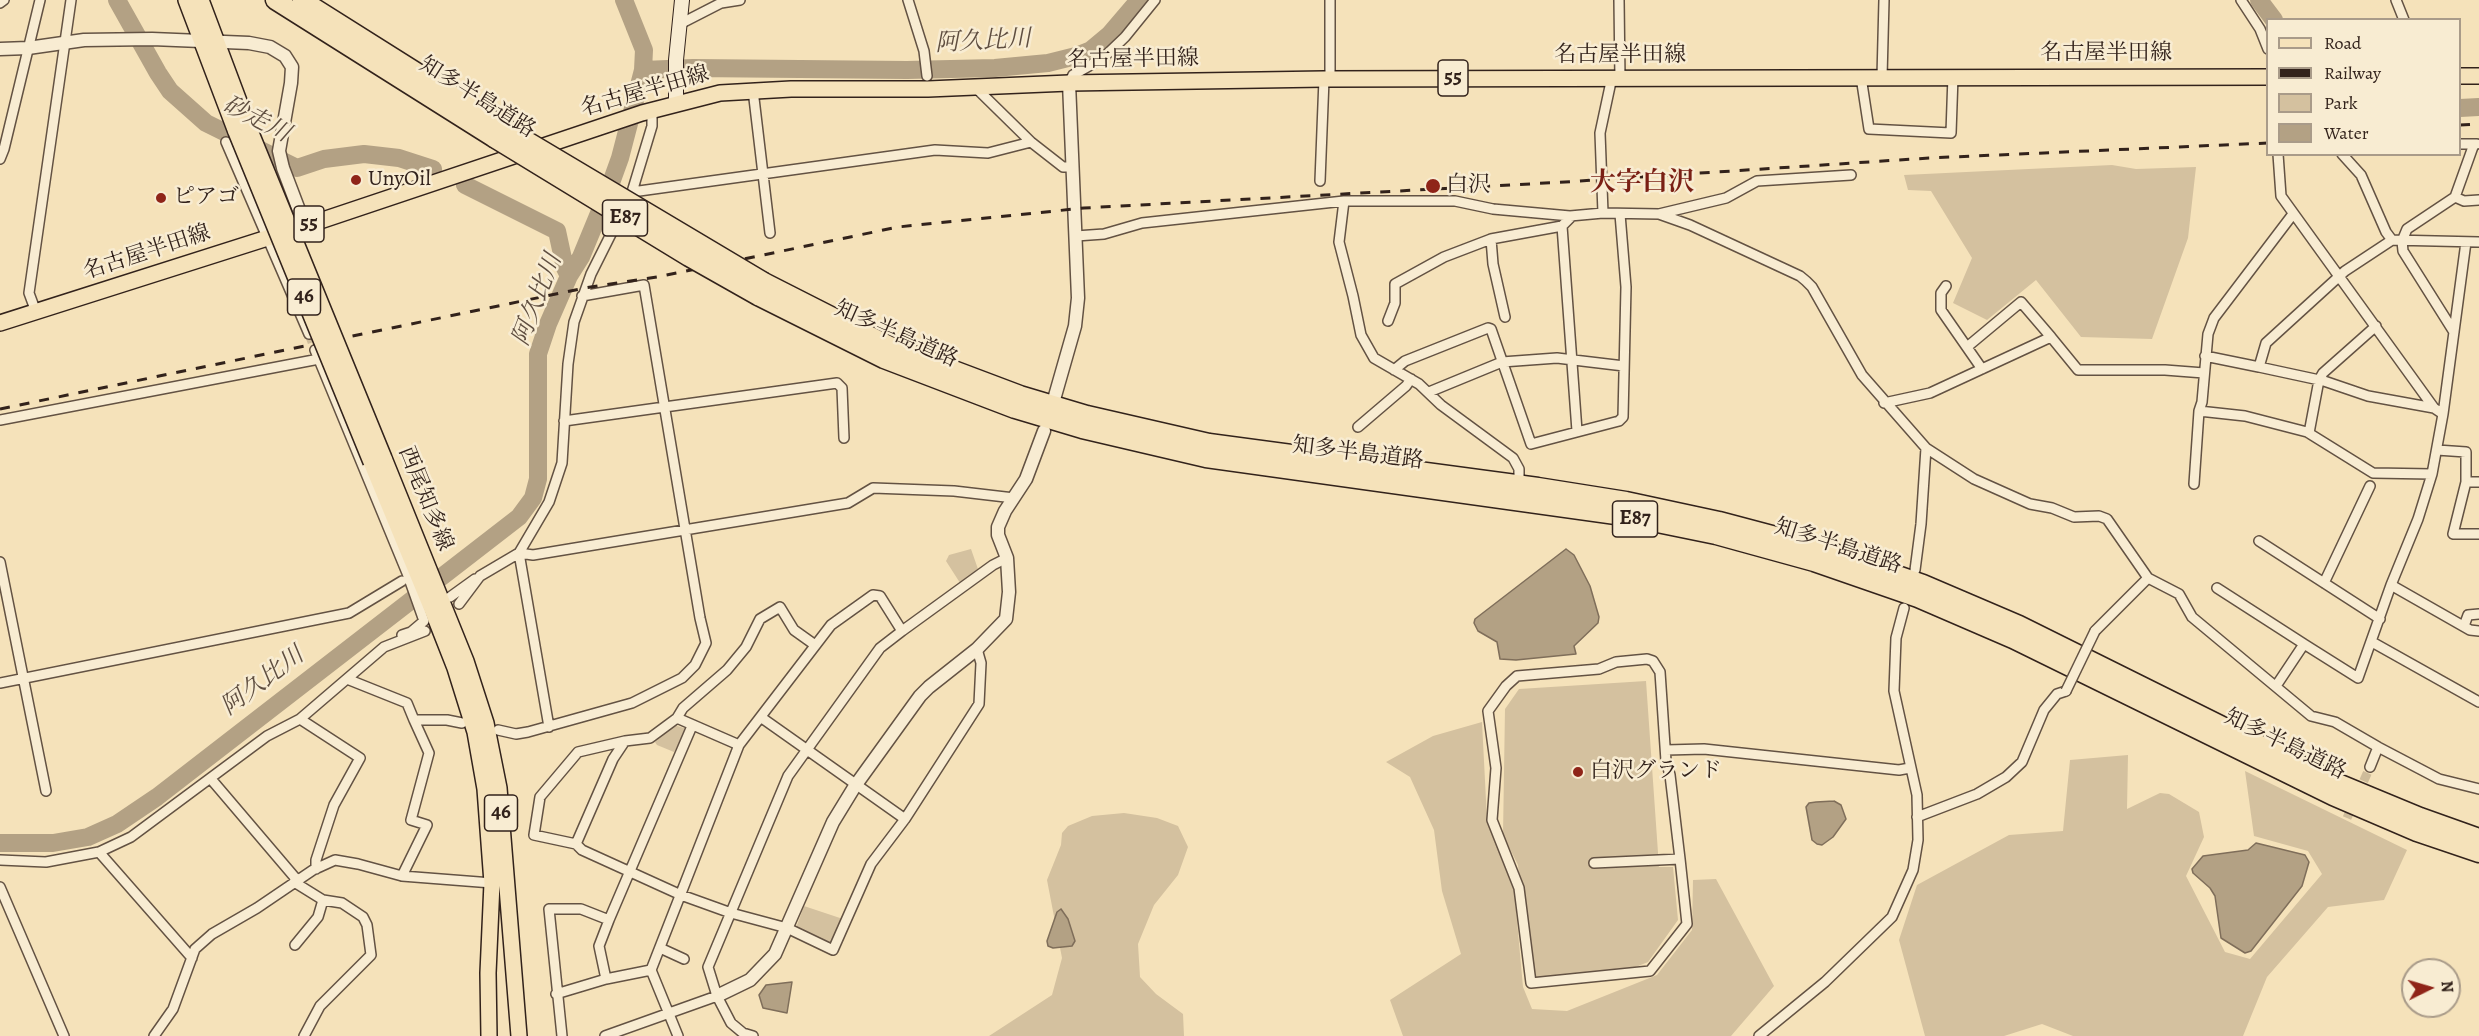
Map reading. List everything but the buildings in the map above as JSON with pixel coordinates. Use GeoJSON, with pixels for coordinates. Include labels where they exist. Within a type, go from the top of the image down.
{"type":"FeatureCollection","features":[{"type":"Feature","properties":{"kind":"highway","name":"知多半島道路"},"geometry":{"type":"LineString","coordinates":[[275,0],[761,289],[894,363],[1015,409],[1093,431],[1206,458],[1623,516],[1716,535],[1814,561],[1918,598],[2013,639],[2333,796],[2417,832],[2479,854]]}},
{"type":"Feature","properties":{"kind":"highway","name":"知多半島道路"},"geometry":{"type":"LineString","coordinates":[[302,0],[498,132]]}},
{"type":"Feature","properties":{"kind":"highway","name":"知多半島道路"},"geometry":{"type":"LineString","coordinates":[[761,289],[900,350],[1020,395],[1087,415],[1209,443],[1626,501],[1719,521],[1817,547],[1923,584],[2019,625],[2333,781],[2420,817],[2479,838]]}},
{"type":"Feature","properties":{"kind":"main road","name":"西尾知多線"},"geometry":{"type":"LineString","coordinates":[[186,0],[207,40]]}},
{"type":"Feature","properties":{"kind":"main road","name":"西尾知多線"},"geometry":{"type":"LineString","coordinates":[[201,0],[207,40],[237,134],[436,604],[466,661],[486,723],[499,788],[519,1036]]}},
{"type":"Feature","properties":{"kind":"main road"},"geometry":{"type":"LineString","coordinates":[[676,103],[675,76],[682,0]]}},
{"type":"Feature","properties":{"kind":"main road","name":"名古屋半田線"},"geometry":{"type":"LineString","coordinates":[[0,323],[305,226],[647,112],[720,93],[927,76],[975,87],[1069,83],[1327,79],[2266,77]]}},
{"type":"Feature","properties":{"kind":"main road"},"geometry":{"type":"LineString","coordinates":[[2461,76],[2479,76]]}},
{"type":"Feature","properties":{"kind":"main road","name":"西尾知多線"},"geometry":{"type":"LineString","coordinates":[[436,604],[475,732],[485,789],[492,883],[488,973],[489,1036]]}},
{"type":"Feature","properties":{"kind":"street"},"geometry":{"type":"LineString","coordinates":[[0,3],[4,0]]}},
{"type":"Feature","properties":{"kind":"street"},"geometry":{"type":"LineString","coordinates":[[0,159],[40,0]]}},
{"type":"Feature","properties":{"kind":"street"},"geometry":{"type":"LineString","coordinates":[[36,312],[29,293],[71,0]]}},
{"type":"Feature","properties":{"kind":"street"},"geometry":{"type":"LineString","coordinates":[[680,24],[721,3],[740,0]]}},
{"type":"Feature","properties":{"kind":"street"},"geometry":{"type":"LineString","coordinates":[[908,0],[927,76]]}},
{"type":"Feature","properties":{"kind":"street"},"geometry":{"type":"LineString","coordinates":[[1055,396],[1077,314],[1069,83],[1072,75],[1102,58],[1125,37],[1155,0]]}},
{"type":"Feature","properties":{"kind":"street"},"geometry":{"type":"LineString","coordinates":[[1320,180],[1330,0]]}},
{"type":"Feature","properties":{"kind":"street"},"geometry":{"type":"LineString","coordinates":[[1603,213],[1600,133],[1616,78],[1619,0]]}},
{"type":"Feature","properties":{"kind":"street"},"geometry":{"type":"LineString","coordinates":[[1882,77],[1884,0]]}},
{"type":"Feature","properties":{"kind":"street"},"geometry":{"type":"LineString","coordinates":[[2241,0],[2266,44]]}},
{"type":"Feature","properties":{"kind":"street"},"geometry":{"type":"LineString","coordinates":[[2396,0],[2403,18]]}},
{"type":"Feature","properties":{"kind":"street"},"geometry":{"type":"LineString","coordinates":[[0,49],[127,39],[207,40],[270,47],[285,56],[292,67],[287,115],[279,151],[305,226]]}},
{"type":"Feature","properties":{"kind":"street"},"geometry":{"type":"LineString","coordinates":[[1861,77],[1869,129],[1952,133],[1953,76]]}},
{"type":"Feature","properties":{"kind":"street"},"geometry":{"type":"LineString","coordinates":[[975,87],[1031,142],[1063,167],[1073,167]]}},
{"type":"Feature","properties":{"kind":"street"},"geometry":{"type":"LineString","coordinates":[[753,90],[770,233]]}},
{"type":"Feature","properties":{"kind":"street"},"geometry":{"type":"LineString","coordinates":[[0,860],[46,862],[99,852],[131,837],[267,736],[300,719],[394,637],[411,632],[417,627],[436,604],[519,553],[549,502],[562,463],[568,364],[574,322],[591,274],[632,192],[652,126],[647,112]]}},
{"type":"Feature","properties":{"kind":"street"},"geometry":{"type":"LineString","coordinates":[[237,134],[267,238],[309,334]]}},
{"type":"Feature","properties":{"kind":"street"},"geometry":{"type":"LineString","coordinates":[[632,192],[935,150],[988,153],[1031,142]]}},
{"type":"Feature","properties":{"kind":"street"},"geometry":{"type":"LineString","coordinates":[[2259,367],[2266,343],[2340,276],[2397,240],[2407,229],[2455,197],[2476,144]]}},
{"type":"Feature","properties":{"kind":"street"},"geometry":{"type":"LineString","coordinates":[[2278,156],[2280,194],[2439,411]]}},
{"type":"Feature","properties":{"kind":"street"},"geometry":{"type":"LineString","coordinates":[[2344,156],[2361,175],[2403,251],[2454,332]]}},
{"type":"Feature","properties":{"kind":"street"},"geometry":{"type":"LineString","coordinates":[[1076,236],[1104,234],[1142,223],[1344,201],[1455,201],[1492,209],[1572,216],[1603,213],[1659,214],[1726,198],[1757,181],[1851,175]]}},
{"type":"Feature","properties":{"kind":"street"},"geometry":{"type":"LineString","coordinates":[[2455,197],[2464,201],[2479,200]]}},
{"type":"Feature","properties":{"kind":"street"},"geometry":{"type":"LineString","coordinates":[[1344,201],[1339,242],[1360,335],[1374,358],[1411,379],[1429,392],[1441,405],[1513,458],[1519,470],[1519,478]]}},
{"type":"Feature","properties":{"kind":"street"},"geometry":{"type":"LineString","coordinates":[[1394,370],[1405,361],[1488,328],[1491,329],[1531,444],[1619,421],[1623,417],[1626,287],[1620,214]]}},
{"type":"Feature","properties":{"kind":"street"},"geometry":{"type":"LineString","coordinates":[[1659,214],[1690,225],[1800,276],[1812,287],[1862,375],[1884,403],[1926,448],[1974,479],[2030,504],[2052,508],[2074,517],[2099,516],[2107,519],[2148,578],[2179,594],[2192,617],[2311,716],[2335,722],[2439,778],[2479,789]]}},
{"type":"Feature","properties":{"kind":"street"},"geometry":{"type":"LineString","coordinates":[[2194,484],[2199,411],[2202,402],[2208,334],[2214,318],[2294,214]]}},
{"type":"Feature","properties":{"kind":"street"},"geometry":{"type":"LineString","coordinates":[[1388,321],[1395,303],[1395,284],[1444,257],[1491,239],[1562,226],[1572,216]]}},
{"type":"Feature","properties":{"kind":"street"},"geometry":{"type":"LineString","coordinates":[[1562,226],[1577,431]]}},
{"type":"Feature","properties":{"kind":"street"},"geometry":{"type":"LineString","coordinates":[[1491,239],[1493,264],[1505,317]]}},
{"type":"Feature","properties":{"kind":"street"},"geometry":{"type":"LineString","coordinates":[[2397,240],[2479,243]]}},
{"type":"Feature","properties":{"kind":"street"},"geometry":{"type":"LineString","coordinates":[[2217,588],[2358,678],[2391,585],[2418,519],[2432,474],[2437,450],[2439,411],[2454,332],[2466,242]]}},
{"type":"Feature","properties":{"kind":"street"},"geometry":{"type":"LineString","coordinates":[[498,730],[516,734],[632,703],[673,684],[695,665],[706,643],[663,408],[644,285],[582,296]]}},
{"type":"Feature","properties":{"kind":"street"},"geometry":{"type":"LineString","coordinates":[[1946,286],[1941,293],[1941,310],[1982,369]]}},
{"type":"Feature","properties":{"kind":"street"},"geometry":{"type":"LineString","coordinates":[[1966,347],[2021,302],[2078,370],[2165,370],[2204,373]]}},
{"type":"Feature","properties":{"kind":"street"},"geometry":{"type":"LineString","coordinates":[[2309,433],[2319,380],[2323,373],[2376,326]]}},
{"type":"Feature","properties":{"kind":"street"},"geometry":{"type":"LineString","coordinates":[[1884,403],[1930,393],[2051,338]]}},
{"type":"Feature","properties":{"kind":"street"},"geometry":{"type":"LineString","coordinates":[[0,420],[317,354],[405,582],[436,604]]}},
{"type":"Feature","properties":{"kind":"street"},"geometry":{"type":"LineString","coordinates":[[2205,356],[2319,380],[2368,396],[2439,411]]}},
{"type":"Feature","properties":{"kind":"street"},"geometry":{"type":"LineString","coordinates":[[1429,392],[1502,362],[1557,358],[1624,366]]}},
{"type":"Feature","properties":{"kind":"street"},"geometry":{"type":"LineString","coordinates":[[1358,427],[1406,386],[1411,379]]}},
{"type":"Feature","properties":{"kind":"street"},"geometry":{"type":"LineString","coordinates":[[564,421],[837,383],[842,388],[844,438]]}},
{"type":"Feature","properties":{"kind":"street"},"geometry":{"type":"LineString","coordinates":[[2199,411],[2245,416],[2309,433],[2373,473],[2432,474]]}},
{"type":"Feature","properties":{"kind":"street"},"geometry":{"type":"LineString","coordinates":[[605,1036],[717,996],[750,980],[775,954],[833,822],[855,786],[920,696],[977,649],[1006,619],[1009,592],[1007,558],[998,535],[998,527],[1005,511],[1026,478],[1044,431]]}},
{"type":"Feature","properties":{"kind":"street"},"geometry":{"type":"LineString","coordinates":[[1915,570],[1922,524],[1926,448]]}},
{"type":"Feature","properties":{"kind":"street"},"geometry":{"type":"LineString","coordinates":[[2437,450],[2466,452],[2466,482],[2453,534],[2479,534]]}},
{"type":"Feature","properties":{"kind":"street"},"geometry":{"type":"LineString","coordinates":[[2466,482],[2479,482]]}},
{"type":"Feature","properties":{"kind":"street"},"geometry":{"type":"LineString","coordinates":[[2324,583],[2370,486]]}},
{"type":"Feature","properties":{"kind":"street"},"geometry":{"type":"LineString","coordinates":[[519,553],[533,555],[685,528],[848,503],[873,488],[954,491],[1014,498]]}},
{"type":"Feature","properties":{"kind":"street"},"geometry":{"type":"LineString","coordinates":[[2259,542],[2380,619]]}},
{"type":"Feature","properties":{"kind":"street"},"geometry":{"type":"LineString","coordinates":[[519,553],[549,727]]}},
{"type":"Feature","properties":{"kind":"street"},"geometry":{"type":"LineString","coordinates":[[753,1036],[743,1033],[731,1023],[717,996],[708,967],[788,776],[880,648],[993,565],[1007,558]]}},
{"type":"Feature","properties":{"kind":"street"},"geometry":{"type":"LineString","coordinates":[[0,562],[46,791]]}},
{"type":"Feature","properties":{"kind":"street"},"geometry":{"type":"LineString","coordinates":[[459,604],[480,576]]}},
{"type":"Feature","properties":{"kind":"street"},"geometry":{"type":"LineString","coordinates":[[1917,817],[1977,794],[2006,777],[2022,762],[2044,710],[2057,694],[2066,691],[2095,631],[2148,578]]}},
{"type":"Feature","properties":{"kind":"street"},"geometry":{"type":"LineString","coordinates":[[0,683],[350,613],[405,582]]}},
{"type":"Feature","properties":{"kind":"street"},"geometry":{"type":"LineString","coordinates":[[2391,585],[2464,626],[2479,631]]}},
{"type":"Feature","properties":{"kind":"street"},"geometry":{"type":"LineString","coordinates":[[678,1036],[651,970],[739,745],[762,718],[831,625],[873,595],[880,596],[902,631]]}},
{"type":"Feature","properties":{"kind":"street"},"geometry":{"type":"LineString","coordinates":[[815,645],[794,630],[780,607],[760,619],[746,647],[733,663],[683,708],[677,718],[650,738],[625,741],[578,752],[540,797],[534,835],[576,844],[582,850],[681,895],[731,913],[788,928],[833,950],[871,864],[905,819],[979,704],[981,663],[977,649]]}},
{"type":"Feature","properties":{"kind":"street"},"geometry":{"type":"LineString","coordinates":[[1759,1036],[1825,982],[1892,917],[1913,870],[1918,840],[1917,795],[1894,691],[1896,638],[1904,608]]}},
{"type":"Feature","properties":{"kind":"street"},"geometry":{"type":"LineString","coordinates":[[2464,626],[2468,615],[2479,614]]}},
{"type":"Feature","properties":{"kind":"street"},"geometry":{"type":"LineString","coordinates":[[384,647],[425,631]]}},
{"type":"Feature","properties":{"kind":"street"},"geometry":{"type":"LineString","coordinates":[[2372,642],[2479,702]]}},
{"type":"Feature","properties":{"kind":"street"},"geometry":{"type":"LineString","coordinates":[[2276,686],[2304,644]]}},
{"type":"Feature","properties":{"kind":"street"},"geometry":{"type":"LineString","coordinates":[[1647,659],[1653,661],[1660,672],[1666,750],[1687,924],[1650,970],[1531,983],[1520,888],[1492,820],[1496,768],[1488,711],[1506,686],[1517,676],[1599,669],[1616,662],[1647,659]]}},
{"type":"Feature","properties":{"kind":"street"},"geometry":{"type":"LineString","coordinates":[[347,679],[407,703],[429,753],[411,820],[427,825],[402,876]]}},
{"type":"Feature","properties":{"kind":"street"},"geometry":{"type":"LineString","coordinates":[[677,718],[739,745]]}},
{"type":"Feature","properties":{"kind":"street"},"geometry":{"type":"LineString","coordinates":[[762,718],[855,786],[905,819]]}},
{"type":"Feature","properties":{"kind":"street"},"geometry":{"type":"LineString","coordinates":[[300,719],[360,759],[334,805],[316,860],[316,869]]}},
{"type":"Feature","properties":{"kind":"street"},"geometry":{"type":"LineString","coordinates":[[414,720],[447,720],[462,723]]}},
{"type":"Feature","properties":{"kind":"street"},"geometry":{"type":"LineString","coordinates":[[606,979],[599,946],[692,726]]}},
{"type":"Feature","properties":{"kind":"street"},"geometry":{"type":"LineString","coordinates":[[576,844],[614,759],[625,741]]}},
{"type":"Feature","properties":{"kind":"street"},"geometry":{"type":"LineString","coordinates":[[2370,767],[2378,747]]}},
{"type":"Feature","properties":{"kind":"street"},"geometry":{"type":"LineString","coordinates":[[1666,750],[1704,749],[1899,770],[1910,768]]}},
{"type":"Feature","properties":{"kind":"street"},"geometry":{"type":"LineString","coordinates":[[211,779],[296,881],[322,900],[342,903],[363,917],[367,925],[371,955],[320,1006],[304,1036]]}},
{"type":"Feature","properties":{"kind":"street"},"geometry":{"type":"LineString","coordinates":[[99,852],[192,958]]}},
{"type":"Feature","properties":{"kind":"street"},"geometry":{"type":"LineString","coordinates":[[1594,863],[1680,859]]}},
{"type":"Feature","properties":{"kind":"street"},"geometry":{"type":"LineString","coordinates":[[154,1036],[173,1009],[195,949],[212,934],[296,881],[335,860],[402,876],[492,883]]}},
{"type":"Feature","properties":{"kind":"street"},"geometry":{"type":"LineString","coordinates":[[0,887],[64,1036]]}},
{"type":"Feature","properties":{"kind":"street"},"geometry":{"type":"LineString","coordinates":[[295,945],[318,917],[322,900]]}},
{"type":"Feature","properties":{"kind":"street"},"geometry":{"type":"LineString","coordinates":[[562,1036],[549,909],[581,909],[609,920]]}},
{"type":"Feature","properties":{"kind":"street"},"geometry":{"type":"LineString","coordinates":[[660,948],[684,959]]}},
{"type":"Feature","properties":{"kind":"street"},"geometry":{"type":"LineString","coordinates":[[556,994],[606,979],[651,970]]}},
{"type":"Feature","properties":{"kind":"green space"},"geometry":{"type":"Polygon","coordinates":[[[2112,165],[2136,169],[2196,167],[2188,238],[2152,339],[2081,337],[2036,280],[1987,320],[1953,303],[1972,258],[1931,191],[1908,190],[1904,175],[2112,165]]]}},
{"type":"Feature","properties":{"kind":"green space"},"geometry":{"type":"Polygon","coordinates":[[[971,549],[979,572],[962,586],[946,561],[949,555],[971,549]]]}},
{"type":"Feature","properties":{"kind":"green space","name":"白沢グランド"},"geometry":{"type":"Polygon","coordinates":[[[1646,681],[1659,867],[1673,867],[1678,920],[1648,962],[1614,976],[1529,984],[1518,865],[1503,835],[1505,709],[1519,689],[1646,681]]]}},
{"type":"Feature","properties":{"kind":"green space"},"geometry":{"type":"Polygon","coordinates":[[[1482,722],[1487,820],[1514,888],[1523,987],[1532,1009],[1567,1011],[1657,975],[1692,930],[1693,880],[1716,879],[1774,986],[1731,1036],[1403,1036],[1390,1000],[1461,954],[1442,891],[1434,830],[1410,777],[1386,762],[1433,736],[1482,722]]]}},
{"type":"Feature","properties":{"kind":"green space"},"geometry":{"type":"Polygon","coordinates":[[[674,725],[687,729],[674,752],[655,742],[674,725]]]}},
{"type":"Feature","properties":{"kind":"green space"},"geometry":{"type":"Polygon","coordinates":[[[2128,755],[2127,809],[2160,793],[2169,794],[2199,812],[2204,837],[2186,876],[2225,952],[2250,959],[2322,874],[2308,851],[2254,836],[2245,771],[2407,850],[2384,900],[2328,907],[2267,977],[2243,1036],[2073,1036],[2042,1024],[2004,1036],[1925,1036],[1899,940],[1917,885],[2009,835],[2063,831],[2070,760],[2128,755]]]}},
{"type":"Feature","properties":{"kind":"green space"},"geometry":{"type":"Polygon","coordinates":[[[1124,813],[1157,818],[1178,826],[1188,847],[1178,875],[1154,905],[1138,944],[1140,977],[1156,994],[1183,1014],[1184,1036],[989,1036],[1052,995],[1062,958],[1047,880],[1061,845],[1062,833],[1068,826],[1092,816],[1124,813]]]}},
{"type":"Feature","properties":{"kind":"green space"},"geometry":{"type":"Polygon","coordinates":[[[804,906],[846,920],[833,950],[796,928],[804,906]]]}},
{"type":"Feature","properties":{"kind":"water"},"geometry":{"type":"Polygon","coordinates":[[[1566,549],[1574,555],[1590,586],[1599,617],[1598,623],[1574,646],[1576,654],[1516,660],[1500,659],[1497,642],[1478,631],[1474,623],[1475,619],[1566,549]]]}},
{"type":"Feature","properties":{"kind":"water"},"geometry":{"type":"Polygon","coordinates":[[[1834,801],[1841,805],[1846,819],[1833,837],[1822,845],[1817,844],[1812,840],[1806,807],[1809,803],[1834,801]]]}},
{"type":"Feature","properties":{"kind":"water"},"geometry":{"type":"Polygon","coordinates":[[[2256,843],[2305,855],[2309,862],[2302,886],[2251,951],[2245,953],[2221,938],[2215,896],[2210,888],[2193,873],[2192,869],[2203,856],[2248,850],[2256,843]]]}},
{"type":"Feature","properties":{"kind":"water"},"geometry":{"type":"Polygon","coordinates":[[[1061,909],[1068,919],[1075,941],[1072,946],[1053,948],[1048,946],[1047,941],[1057,912],[1061,909]]]}},
{"type":"Feature","properties":{"kind":"water"},"geometry":{"type":"Polygon","coordinates":[[[792,982],[787,1013],[763,1008],[759,995],[766,985],[792,982]]]}},
{"type":"Feature","properties":{"kind":"waterway","name":"砂走川"},"geometry":{"type":"LineString","coordinates":[[117,0],[170,91],[206,123],[297,168],[324,159],[364,154],[399,158],[433,169]]}},
{"type":"Feature","properties":{"kind":"waterway","name":"阿久比川"},"geometry":{"type":"LineString","coordinates":[[0,843],[53,843],[88,837],[117,824],[157,797],[519,517],[533,498],[538,479],[538,354],[548,324],[569,276],[581,257],[607,194],[620,158],[643,70],[644,50],[624,0]]}},
{"type":"Feature","properties":{"kind":"waterway","name":"阿久比川"},"geometry":{"type":"LineString","coordinates":[[643,70],[693,68],[907,70],[995,68],[1048,63],[1091,50],[1109,35],[1139,0]]}},
{"type":"Feature","properties":{"kind":"waterway","name":"阿久比川"},"geometry":{"type":"LineString","coordinates":[[2259,0],[2272,18]]}},
{"type":"Feature","properties":{"kind":"waterway","name":"阿久比川"},"geometry":{"type":"LineString","coordinates":[[2461,108],[2479,107]]}},
{"type":"Feature","properties":{"kind":"waterway","name":"砂走川"},"geometry":{"type":"LineString","coordinates":[[465,185],[557,231],[565,268],[569,276]]}},
{"type":"Feature","properties":{"kind":"tunnel"},"geometry":{"type":"LineString","coordinates":[[309,334],[315,350]]}},
{"type":"Feature","properties":{"kind":"tunnel"},"geometry":{"type":"LineString","coordinates":[[2347,818],[2370,767]]}},
{"type":"Feature","properties":{"kind":"railway"},"geometry":{"type":"LineString","coordinates":[[2461,125],[2479,124]]}},
{"type":"Feature","properties":{"kind":"railway"},"geometry":{"type":"LineString","coordinates":[[0,409],[585,288],[657,277],[898,227],[1084,208],[1565,182],[1929,158],[2266,143]]}},
{"type":"Feature","properties":{"kind":"place","name":"UnyOil"},"geometry":{"type":"Point","coordinates":[356,180]}},
{"type":"Feature","properties":{"kind":"place","name":"白沢"},"geometry":{"type":"Point","coordinates":[1433,186]}},
{"type":"Feature","properties":{"kind":"place","name":"ピアゴ"},"geometry":{"type":"Point","coordinates":[161,198]}},
{"type":"Feature","properties":{"kind":"place","name":"白沢グランド"},"geometry":{"type":"Point","coordinates":[1578,772]}},
{"type":"Feature","properties":{"kind":"district","name":"大字白沢"},"geometry":{"type":"Point","coordinates":[1642,184]}}]}
